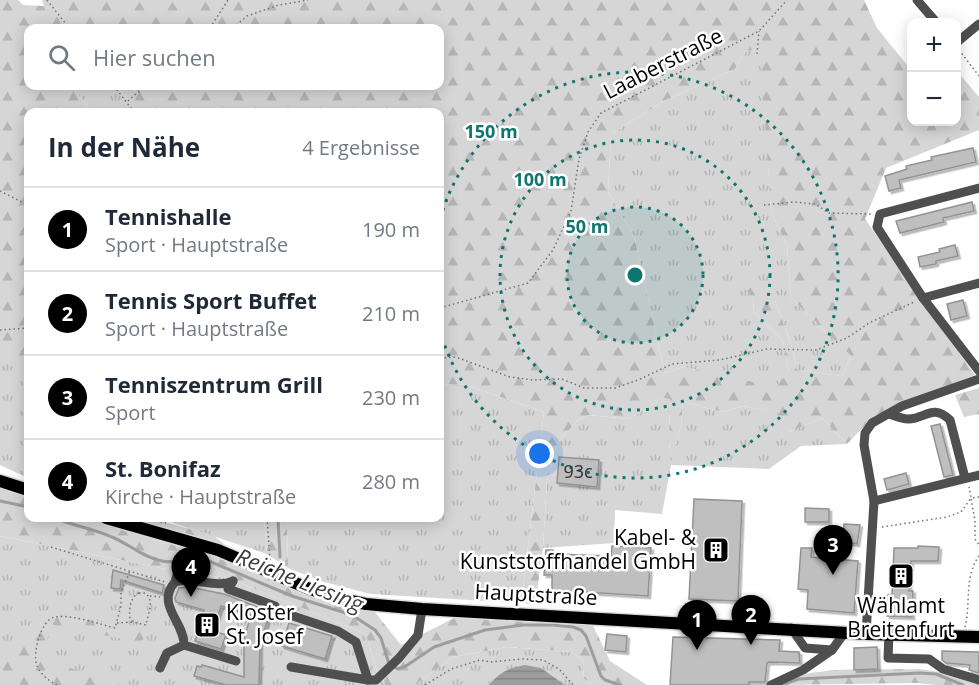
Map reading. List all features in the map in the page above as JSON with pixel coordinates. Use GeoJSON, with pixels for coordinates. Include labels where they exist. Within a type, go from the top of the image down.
{"type":"FeatureCollection","features":[{"type":"Feature","properties":{"kind":"main road"},"geometry":{"type":"LineString","coordinates":[[0,481],[24,489]]}},
{"type":"Feature","properties":{"kind":"main road","name":"Hauptstraße"},"geometry":{"type":"LineString","coordinates":[[118,522],[184,545],[218,550],[268,565],[307,588],[366,604],[866,634],[979,637]]}},
{"type":"Feature","properties":{"kind":"street"},"geometry":{"type":"LineString","coordinates":[[917,0],[933,18]]}},
{"type":"Feature","properties":{"kind":"street"},"geometry":{"type":"LineString","coordinates":[[961,41],[979,24]]}},
{"type":"Feature","properties":{"kind":"street"},"geometry":{"type":"LineString","coordinates":[[979,188],[880,214],[877,227],[923,298],[979,371]]}},
{"type":"Feature","properties":{"kind":"street"},"geometry":{"type":"LineString","coordinates":[[923,298],[979,283]]}},
{"type":"Feature","properties":{"kind":"street"},"geometry":{"type":"LineString","coordinates":[[866,634],[874,501],[864,445],[866,433],[872,423],[902,406],[979,379]]}},
{"type":"Feature","properties":{"kind":"street"},"geometry":{"type":"LineString","coordinates":[[889,414],[909,419],[934,412],[943,414],[950,420],[966,478]]}},
{"type":"Feature","properties":{"kind":"street"},"geometry":{"type":"LineString","coordinates":[[874,501],[979,475]]}},
{"type":"Feature","properties":{"kind":"street"},"geometry":{"type":"LineString","coordinates":[[178,568],[168,597],[169,609],[183,635],[184,645]]}},
{"type":"Feature","properties":{"kind":"street"},"geometry":{"type":"LineString","coordinates":[[173,583],[186,579],[226,584],[233,581],[228,589],[275,606],[275,610],[338,632],[357,642],[368,680]]}},
{"type":"Feature","properties":{"kind":"street"},"geometry":{"type":"LineString","coordinates":[[291,666],[376,680],[399,658],[418,635],[422,609]]}},
{"type":"Feature","properties":{"kind":"street"},"geometry":{"type":"LineString","coordinates":[[791,628],[805,648],[832,650]]}},
{"type":"Feature","properties":{"kind":"street"},"geometry":{"type":"LineString","coordinates":[[771,685],[803,669],[832,650],[845,632]]}},
{"type":"Feature","properties":{"kind":"street"},"geometry":{"type":"LineString","coordinates":[[889,634],[888,658],[929,659],[943,669],[979,680]]}},
{"type":"Feature","properties":{"kind":"street"},"geometry":{"type":"LineString","coordinates":[[160,668],[167,653],[184,645],[236,661]]}},
{"type":"Feature","properties":{"kind":"path"},"geometry":{"type":"LineString","coordinates":[[47,0],[66,24]]}},
{"type":"Feature","properties":{"kind":"path"},"geometry":{"type":"LineString","coordinates":[[213,24],[228,0]]}},
{"type":"Feature","properties":{"kind":"path"},"geometry":{"type":"LineString","coordinates":[[238,24],[247,16],[279,5],[308,0]]}},
{"type":"Feature","properties":{"kind":"path","name":"Laaberstraße"},"geometry":{"type":"LineString","coordinates":[[444,307],[528,284],[554,250],[572,211],[579,159],[588,132],[601,113],[759,31],[787,0]]}},
{"type":"Feature","properties":{"kind":"path"},"geometry":{"type":"LineString","coordinates":[[757,54],[759,31]]}},
{"type":"Feature","properties":{"kind":"path"},"geometry":{"type":"LineString","coordinates":[[961,51],[979,76]]}},
{"type":"Feature","properties":{"kind":"path"},"geometry":{"type":"LineString","coordinates":[[117,90],[131,108]]}},
{"type":"Feature","properties":{"kind":"path"},"geometry":{"type":"LineString","coordinates":[[127,101],[140,90]]}},
{"type":"Feature","properties":{"kind":"path"},"geometry":{"type":"LineString","coordinates":[[0,191],[24,203]]}},
{"type":"Feature","properties":{"kind":"path"},"geometry":{"type":"LineString","coordinates":[[764,205],[794,202],[815,204],[829,213],[880,214]]}},
{"type":"Feature","properties":{"kind":"path"},"geometry":{"type":"LineString","coordinates":[[444,358],[456,357],[510,377],[533,380],[562,379],[584,388],[615,387],[638,380],[672,364],[720,360],[767,349],[816,350],[848,338],[869,323],[923,298]]}},
{"type":"Feature","properties":{"kind":"path"},"geometry":{"type":"LineString","coordinates":[[0,330],[24,328]]}},
{"type":"Feature","properties":{"kind":"path"},"geometry":{"type":"LineString","coordinates":[[966,478],[975,521],[975,538],[979,545]]}},
{"type":"Feature","properties":{"kind":"path"},"geometry":{"type":"LineString","coordinates":[[873,529],[947,517],[960,512],[971,498],[979,497]]}},
{"type":"Feature","properties":{"kind":"path"},"geometry":{"type":"LineString","coordinates":[[267,522],[268,565]]}},
{"type":"Feature","properties":{"kind":"path"},"geometry":{"type":"LineString","coordinates":[[51,547],[173,583]]}},
{"type":"Feature","properties":{"kind":"path"},"geometry":{"type":"LineString","coordinates":[[964,637],[969,612],[971,566],[979,556]]}},
{"type":"Feature","properties":{"kind":"path"},"geometry":{"type":"LineString","coordinates":[[57,685],[47,678],[37,665],[36,659],[41,633],[48,620],[55,617],[67,617],[115,628],[121,606],[121,592],[130,571]]}},
{"type":"Feature","properties":{"kind":"path"},"geometry":{"type":"LineString","coordinates":[[116,623],[133,622],[146,625],[151,604],[149,596],[145,593],[139,593],[134,597],[130,614],[133,622]]}},
{"type":"Feature","properties":{"kind":"path"},"geometry":{"type":"LineString","coordinates":[[425,685],[451,669],[480,660],[490,662],[522,659],[543,660],[559,669],[573,685]]}},
{"type":"Feature","properties":{"kind":"green space"},"geometry":{"type":"Polygon","coordinates":[[[0,0],[18,0],[23,5],[44,6],[42,0],[864,0],[877,28],[907,65],[907,126],[961,126],[961,76],[979,97],[979,130],[886,168],[865,219],[975,375],[874,416],[847,444],[822,418],[790,432],[777,413],[743,406],[723,412],[683,402],[681,426],[671,465],[670,399],[662,398],[629,419],[588,415],[578,420],[558,442],[547,480],[543,548],[536,600],[522,598],[544,412],[466,385],[444,384],[444,108],[135,108],[120,90],[444,90],[444,24],[24,24],[24,90],[74,90],[90,108],[24,108],[24,356],[0,356],[0,0]],[[760,49],[746,51],[735,69],[664,101],[611,134],[608,192],[634,236],[665,373],[684,367],[775,387],[789,372],[783,341],[754,312],[753,300],[747,291],[755,283],[775,300],[792,347],[797,370],[842,376],[851,356],[791,298],[787,245],[771,212],[760,49]]]}},
{"type":"Feature","properties":{"kind":"green space"},"geometry":{"type":"Polygon","coordinates":[[[761,48],[771,212],[787,245],[791,298],[851,356],[842,376],[797,370],[792,347],[775,300],[748,291],[753,300],[754,312],[783,341],[789,372],[775,388],[684,367],[665,373],[634,236],[608,192],[611,134],[664,101],[735,69],[746,51],[761,48]]]}},
{"type":"Feature","properties":{"kind":"green space"},"geometry":{"type":"Polygon","coordinates":[[[74,90],[120,90],[135,108],[90,108],[74,90]]]}},
{"type":"Feature","properties":{"kind":"green space"},"geometry":{"type":"Polygon","coordinates":[[[0,356],[24,356],[24,476],[0,465],[0,356]]]}},
{"type":"Feature","properties":{"kind":"green space"},"geometry":{"type":"Polygon","coordinates":[[[444,384],[466,385],[544,412],[522,597],[536,600],[536,604],[371,594],[324,582],[288,568],[287,522],[444,522],[444,384]]]}},
{"type":"Feature","properties":{"kind":"green space"},"geometry":{"type":"Polygon","coordinates":[[[979,388],[979,414],[964,417],[955,395],[979,388]]]}},
{"type":"Feature","properties":{"kind":"green space"},"geometry":{"type":"Polygon","coordinates":[[[662,398],[670,399],[671,463],[681,426],[683,402],[723,412],[743,406],[778,413],[790,432],[822,418],[847,444],[801,446],[769,469],[671,465],[662,514],[615,510],[614,543],[543,548],[547,480],[558,442],[578,420],[588,415],[629,419],[662,398]]]}},
{"type":"Feature","properties":{"kind":"green space"},"geometry":{"type":"Polygon","coordinates":[[[0,481],[24,487],[24,522],[164,522],[213,535],[249,565],[371,607],[401,645],[462,614],[536,609],[586,611],[610,661],[647,685],[594,685],[584,679],[583,660],[571,652],[507,647],[453,657],[415,685],[386,685],[377,671],[366,634],[228,578],[171,570],[0,536],[0,481]]]}},
{"type":"Feature","properties":{"kind":"green space"},"geometry":{"type":"Polygon","coordinates":[[[172,522],[264,522],[267,554],[172,522]]]}},
{"type":"Feature","properties":{"kind":"green space"},"geometry":{"type":"Polygon","coordinates":[[[264,522],[287,522],[288,568],[267,554],[264,522]]]}},
{"type":"Feature","properties":{"kind":"green space"},"geometry":{"type":"Polygon","coordinates":[[[0,536],[171,570],[228,578],[366,634],[377,671],[386,685],[0,685],[0,536]]]}},
{"type":"Feature","properties":{"kind":"green space"},"geometry":{"type":"Polygon","coordinates":[[[47,610],[145,632],[142,643],[50,624],[46,648],[50,661],[121,685],[21,685],[0,680],[0,657],[25,641],[36,613],[47,610]]]}},
{"type":"Feature","properties":{"kind":"green space"},"geometry":{"type":"Polygon","coordinates":[[[507,647],[571,652],[583,660],[584,679],[594,685],[415,685],[453,657],[507,647]]]}},
{"type":"Feature","properties":{"kind":"green space"},"geometry":{"type":"Polygon","coordinates":[[[919,669],[946,673],[979,683],[979,685],[917,683],[776,685],[791,678],[826,671],[919,669]]]}},
{"type":"Feature","properties":{"kind":"shaded area"},"geometry":{"type":"Polygon","coordinates":[[[525,665],[541,668],[565,685],[489,685],[505,671],[525,665]]]}},
{"type":"Feature","properties":{"kind":"building"},"geometry":{"type":"Polygon","coordinates":[[[973,148],[976,162],[899,180],[901,188],[889,191],[885,176],[907,169],[906,166],[932,160],[931,157],[973,148]]]}},
{"type":"Feature","properties":{"kind":"building"},"geometry":{"type":"Polygon","coordinates":[[[972,202],[974,211],[943,218],[944,222],[900,233],[896,221],[972,202]]]}},
{"type":"Feature","properties":{"kind":"building"},"geometry":{"type":"Polygon","coordinates":[[[955,245],[958,256],[920,267],[918,257],[940,252],[939,249],[955,245]]]}},
{"type":"Feature","properties":{"kind":"building"},"geometry":{"type":"Polygon","coordinates":[[[963,300],[967,316],[951,320],[947,304],[963,300]]]}},
{"type":"Feature","properties":{"kind":"building"},"geometry":{"type":"Polygon","coordinates":[[[940,424],[953,475],[944,477],[931,426],[940,424]]]}},
{"type":"Feature","properties":{"kind":"building"},"geometry":{"type":"Polygon","coordinates":[[[559,457],[599,460],[597,487],[557,483],[559,457]]]}},
{"type":"Feature","properties":{"kind":"building"},"geometry":{"type":"Polygon","coordinates":[[[906,473],[909,484],[887,490],[884,479],[906,473]]]}},
{"type":"Feature","properties":{"kind":"building","name":"Kabel- & Kunststoffhandel GmbH"},"geometry":{"type":"Polygon","coordinates":[[[694,499],[742,501],[738,601],[689,599],[694,499]]]}},
{"type":"Feature","properties":{"kind":"building"},"geometry":{"type":"Polygon","coordinates":[[[805,508],[829,509],[829,522],[805,522],[805,508]]]}},
{"type":"Feature","properties":{"kind":"building"},"geometry":{"type":"Polygon","coordinates":[[[844,524],[860,525],[857,544],[842,542],[844,524]]]}},
{"type":"Feature","properties":{"kind":"building"},"geometry":{"type":"Polygon","coordinates":[[[612,546],[651,548],[648,596],[552,590],[552,575],[544,575],[546,550],[553,550],[553,554],[611,556],[612,546]]]}},
{"type":"Feature","properties":{"kind":"building","name":"Wählamt Breitenfurt"},"geometry":{"type":"Polygon","coordinates":[[[918,546],[939,547],[938,561],[911,561],[909,591],[913,591],[912,617],[887,616],[888,595],[892,595],[894,548],[918,548],[918,546]]]}},
{"type":"Feature","properties":{"kind":"building"},"geometry":{"type":"Polygon","coordinates":[[[801,548],[812,548],[811,557],[858,561],[854,613],[807,609],[808,590],[798,589],[801,548]]]}},
{"type":"Feature","properties":{"kind":"building"},"geometry":{"type":"Polygon","coordinates":[[[113,570],[164,585],[162,593],[121,580],[120,589],[111,588],[113,570]]]}},
{"type":"Feature","properties":{"kind":"building"},"geometry":{"type":"Polygon","coordinates":[[[189,587],[224,594],[268,611],[270,614],[260,642],[259,685],[226,685],[194,676],[197,666],[202,665],[244,677],[244,639],[251,615],[221,606],[213,631],[226,635],[221,649],[195,641],[204,610],[176,602],[175,598],[179,588],[189,587]]]}},
{"type":"Feature","properties":{"kind":"building"},"geometry":{"type":"Polygon","coordinates":[[[289,623],[332,636],[325,659],[282,646],[289,623]]]}},
{"type":"Feature","properties":{"kind":"building"},"geometry":{"type":"Polygon","coordinates":[[[607,634],[627,636],[626,652],[605,650],[607,634]]]}},
{"type":"Feature","properties":{"kind":"building"},"geometry":{"type":"Polygon","coordinates":[[[673,637],[780,640],[779,651],[799,652],[800,663],[769,662],[765,682],[749,682],[749,685],[670,685],[673,637]]]}},
{"type":"Feature","properties":{"kind":"building"},"geometry":{"type":"Polygon","coordinates":[[[877,647],[878,669],[854,670],[854,648],[877,647]]]}},
{"type":"Feature","properties":{"kind":"building"},"geometry":{"type":"Polygon","coordinates":[[[942,651],[979,652],[979,673],[969,670],[970,665],[946,663],[942,660],[942,651]]]}},
{"type":"Feature","properties":{"kind":"waterway","name":"Reiche Liesing"},"geometry":{"type":"LineString","coordinates":[[0,501],[24,506]]}},
{"type":"Feature","properties":{"kind":"waterway","name":"Reiche Liesing"},"geometry":{"type":"LineString","coordinates":[[66,522],[112,537],[155,559],[172,562],[204,559],[292,596],[352,615],[375,630],[381,638],[389,664]]}},
{"type":"Feature","properties":{"kind":"waterway"},"geometry":{"type":"LineString","coordinates":[[278,522],[280,557]]}},
{"type":"Feature","properties":{"kind":"waterway","name":"Reiche Liesing"},"geometry":{"type":"LineString","coordinates":[[394,667],[398,669],[406,666],[434,647],[485,630],[523,625],[553,625],[581,630],[586,636],[601,676],[605,680],[620,685]]}},
{"type":"Feature","properties":{"kind":"waterway","name":"Reiche Liesing"},"geometry":{"type":"LineString","coordinates":[[782,685],[799,679],[920,673],[936,674],[963,685]]}},
{"type":"Feature","properties":{"kind":"place","name":"Kabel- & Kunststoffhandel GmbH"},"geometry":{"type":"Point","coordinates":[716,550]}},
{"type":"Feature","properties":{"kind":"place","name":"Tenniszentrum Grill"},"geometry":{"type":"Point","coordinates":[833,575]}},
{"type":"Feature","properties":{"kind":"place","name":"Wählamt Breitenfurt"},"geometry":{"type":"Point","coordinates":[901,576]}},
{"type":"Feature","properties":{"kind":"place","name":"St. Bonifaz"},"geometry":{"type":"Point","coordinates":[191,597]}},
{"type":"Feature","properties":{"kind":"place","name":"Kloster St. Josef"},"geometry":{"type":"Point","coordinates":[207,625]}},
{"type":"Feature","properties":{"kind":"place","name":"Tennis Sport Buffet"},"geometry":{"type":"Point","coordinates":[751,645]}},
{"type":"Feature","properties":{"kind":"place","name":"Tennishalle"},"geometry":{"type":"Point","coordinates":[697,650]}}]}
